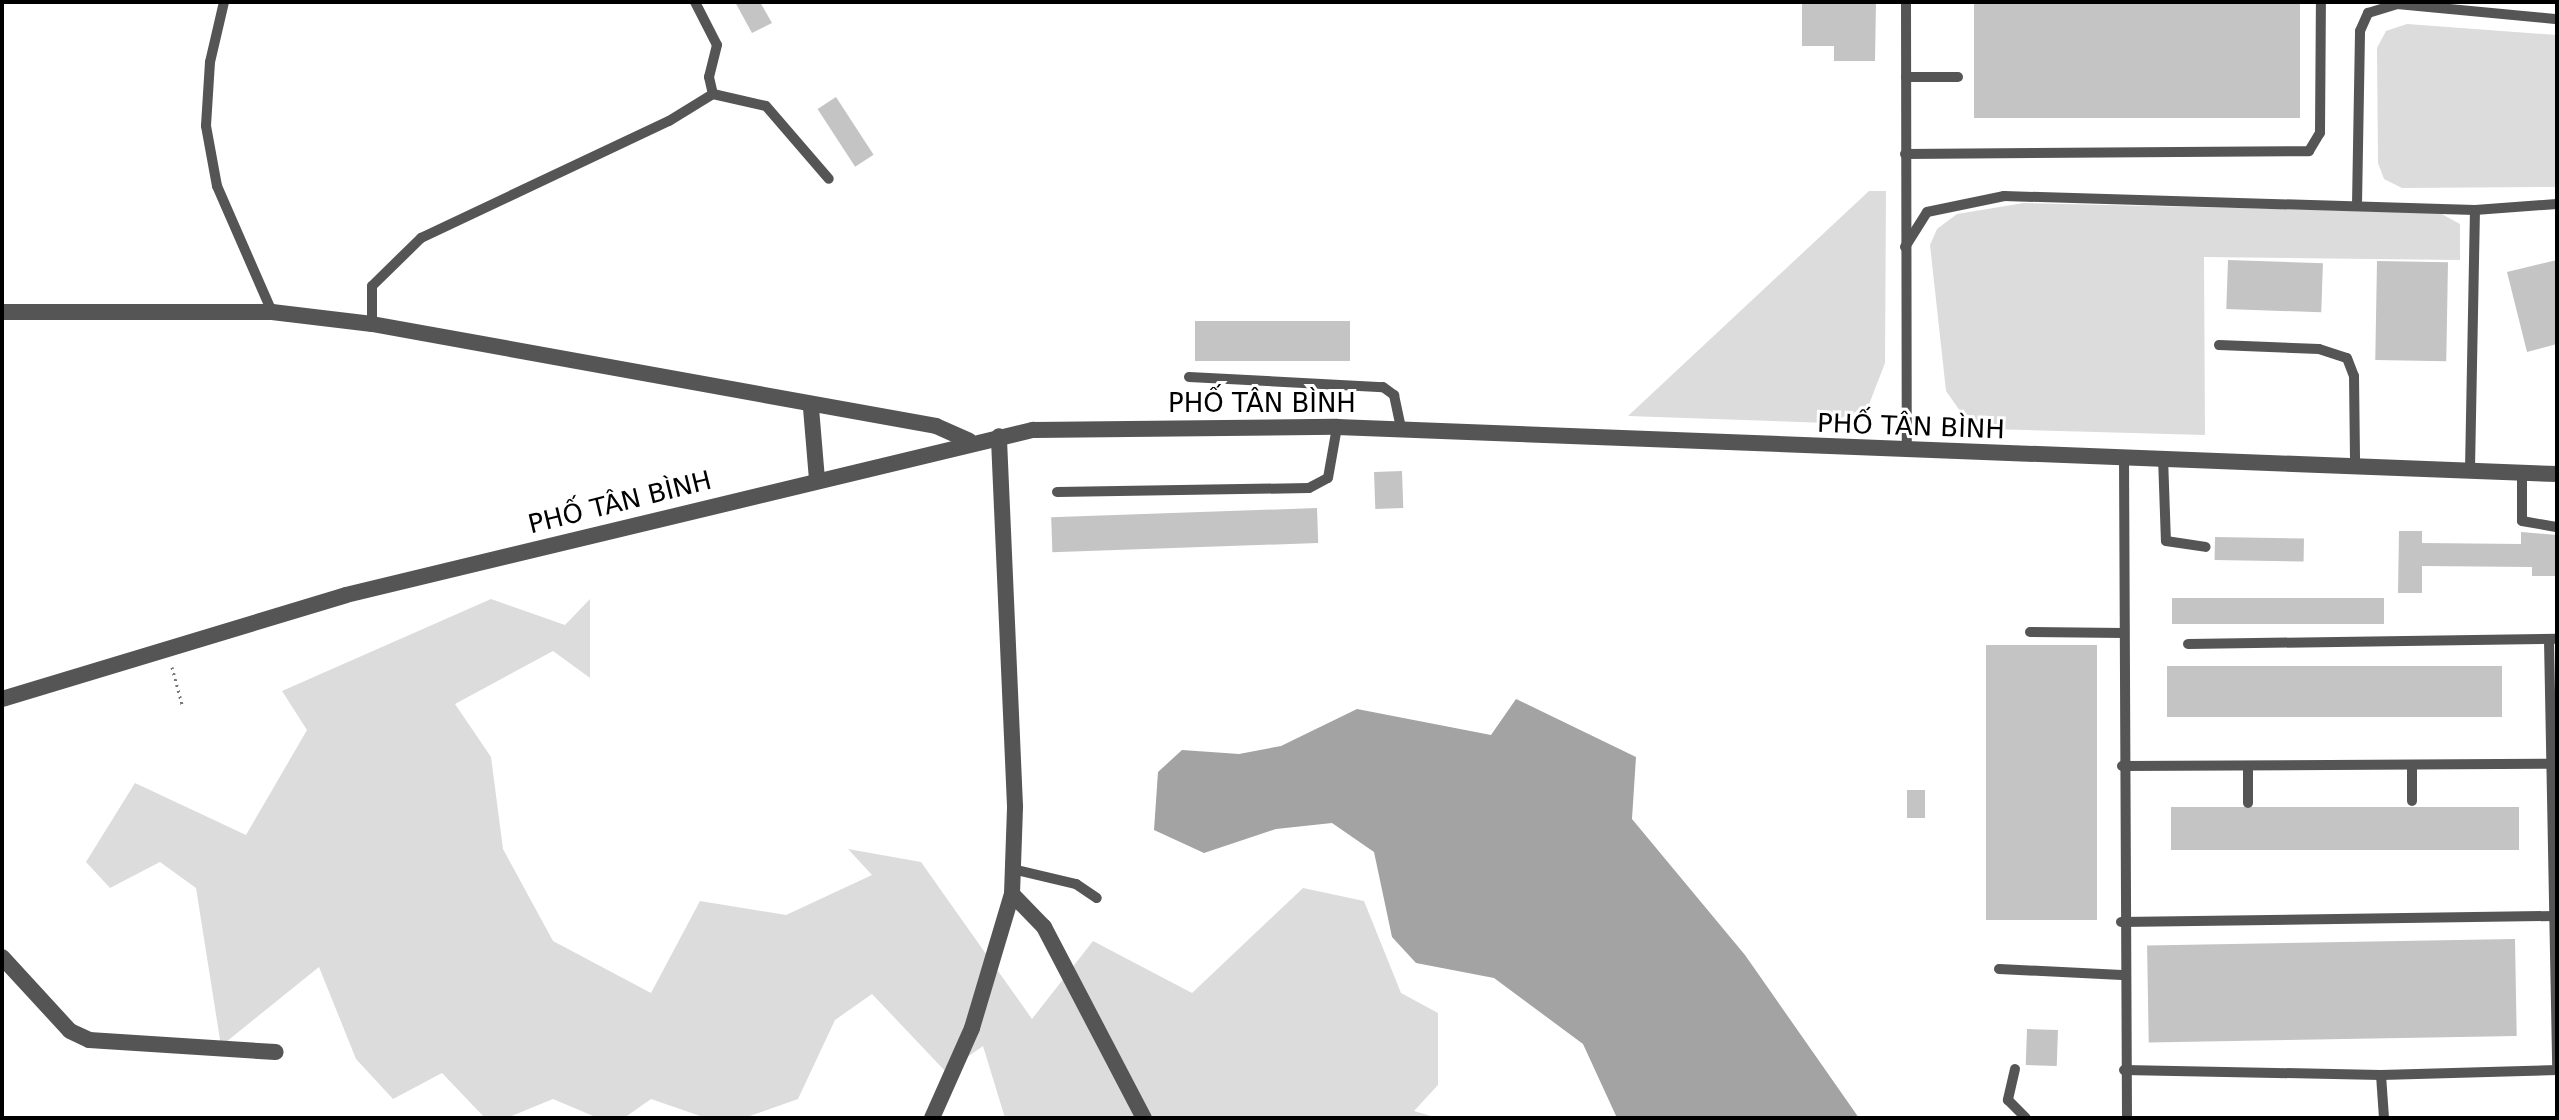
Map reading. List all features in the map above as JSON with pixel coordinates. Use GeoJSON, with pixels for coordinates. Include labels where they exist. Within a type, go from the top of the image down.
{"type":"FeatureCollection","features":[{"type":"Feature","properties":{"kind":"street"},"geometry":{"type":"LineString","coordinates":[[2,312],[272,312],[372,324],[811,408],[945,428],[969,441]]}},
{"type":"Feature","properties":{"kind":"street"},"geometry":{"type":"LineString","coordinates":[[811,408],[817,479]]}},
{"type":"Feature","properties":{"kind":"street","name":"PHỐ TÂN BÌNH"},"geometry":{"type":"LineString","coordinates":[[2,699],[346,595],[969,441],[1033,430],[1337,427],[1907,452],[2163,457],[2557,474]]}},
{"type":"Feature","properties":{"kind":"street"},"geometry":{"type":"LineString","coordinates":[[932,1118],[972,1028],[1012,894],[999,436]]}},
{"type":"Feature","properties":{"kind":"street"},"geometry":{"type":"LineString","coordinates":[[1012,894],[1044,927],[1144,1118]]}},
{"type":"Feature","properties":{"kind":"street"},"geometry":{"type":"LineString","coordinates":[[2,957],[70,1031],[89,1040],[276,1052]]}},
{"type":"Feature","properties":{"kind":"lane"},"geometry":{"type":"LineString","coordinates":[[224,2],[210,62],[206,126],[217,186],[272,312]]}},
{"type":"Feature","properties":{"kind":"lane"},"geometry":{"type":"LineString","coordinates":[[695,2],[717,45],[709,77],[713,94]]}},
{"type":"Feature","properties":{"kind":"lane"},"geometry":{"type":"LineString","coordinates":[[1906,2],[1907,452]]}},
{"type":"Feature","properties":{"kind":"lane"},"geometry":{"type":"LineString","coordinates":[[1905,154],[2309,151],[2320,133],[2321,2]]}},
{"type":"Feature","properties":{"kind":"lane"},"geometry":{"type":"LineString","coordinates":[[2357,205],[2360,31],[2368,13],[2397,4],[2557,19]]}},
{"type":"Feature","properties":{"kind":"lane"},"geometry":{"type":"LineString","coordinates":[[1906,77],[1958,77]]}},
{"type":"Feature","properties":{"kind":"lane"},"geometry":{"type":"LineString","coordinates":[[372,324],[372,286],[421,238],[669,121],[713,94],[770,108],[829,179]]}},
{"type":"Feature","properties":{"kind":"lane"},"geometry":{"type":"LineString","coordinates":[[1905,247],[1922,215],[1987,197],[2475,210],[2557,204]]}},
{"type":"Feature","properties":{"kind":"lane"},"geometry":{"type":"LineString","coordinates":[[2470,469],[2475,210]]}},
{"type":"Feature","properties":{"kind":"lane"},"geometry":{"type":"LineString","coordinates":[[2219,345],[2330,351],[2347,358],[2354,376],[2355,464]]}},
{"type":"Feature","properties":{"kind":"lane"},"geometry":{"type":"LineString","coordinates":[[1189,377],[1383,387],[1394,395],[1401,429]]}},
{"type":"Feature","properties":{"kind":"lane"},"geometry":{"type":"LineString","coordinates":[[1057,492],[1309,488],[1328,478],[1337,427]]}},
{"type":"Feature","properties":{"kind":"lane"},"geometry":{"type":"LineString","coordinates":[[2124,456],[2121,922],[2127,1118]]}},
{"type":"Feature","properties":{"kind":"lane"},"geometry":{"type":"LineString","coordinates":[[2163,457],[2166,541],[2206,547]]}},
{"type":"Feature","properties":{"kind":"lane"},"geometry":{"type":"LineString","coordinates":[[2522,472],[2522,521],[2557,527]]}},
{"type":"Feature","properties":{"kind":"lane"},"geometry":{"type":"LineString","coordinates":[[2030,632],[2124,633]]}},
{"type":"Feature","properties":{"kind":"lane"},"geometry":{"type":"LineString","coordinates":[[2124,1070],[2381,1075],[2557,1070],[2553,640],[2188,644]]}},
{"type":"Feature","properties":{"kind":"lane"},"geometry":{"type":"LineString","coordinates":[[2122,766],[2554,764]]}},
{"type":"Feature","properties":{"kind":"lane"},"geometry":{"type":"LineString","coordinates":[[2412,765],[2412,801]]}},
{"type":"Feature","properties":{"kind":"lane"},"geometry":{"type":"LineString","coordinates":[[2248,766],[2248,803]]}},
{"type":"Feature","properties":{"kind":"lane"},"geometry":{"type":"LineString","coordinates":[[1012,869],[1076,884],[1097,898]]}},
{"type":"Feature","properties":{"kind":"lane"},"geometry":{"type":"LineString","coordinates":[[2121,922],[2555,916]]}},
{"type":"Feature","properties":{"kind":"lane"},"geometry":{"type":"LineString","coordinates":[[1999,969],[2122,975]]}},
{"type":"Feature","properties":{"kind":"lane"},"geometry":{"type":"LineString","coordinates":[[2015,1069],[2008,1100],[2026,1118]]}},
{"type":"Feature","properties":{"kind":"lane"},"geometry":{"type":"LineString","coordinates":[[2381,1075],[2384,1118]]}},
{"type":"Feature","properties":{"kind":"path"},"geometry":{"type":"LineString","coordinates":[[166,648],[182,705]]}},
{"type":"Feature","properties":{"kind":"shaded area"},"geometry":{"type":"Polygon","coordinates":[[[2407,24],[2557,35],[2557,187],[2402,188],[2384,179],[2378,163],[2377,48],[2386,31],[2407,24]]]}},
{"type":"Feature","properties":{"kind":"shaded area"},"geometry":{"type":"Polygon","coordinates":[[[1869,191],[1886,191],[1885,363],[1868,407],[1828,423],[1628,416],[1869,191]]]}},
{"type":"Feature","properties":{"kind":"shaded area"},"geometry":{"type":"Polygon","coordinates":[[[2024,203],[2440,213],[2460,224],[2460,260],[2204,257],[2205,435],[1988,429],[1965,418],[1946,391],[1930,245],[1937,229],[1957,214],[2024,203]]]}},
{"type":"Feature","properties":{"kind":"shaded area"},"geometry":{"type":"Polygon","coordinates":[[[491,599],[565,625],[590,599],[590,678],[553,651],[455,704],[491,757],[503,849],[553,941],[651,993],[700,901],[786,915],[872,875],[848,849],[921,862],[1032,1019],[1093,941],[1192,993],[1303,888],[1364,901],[1401,993],[1438,1013],[1438,1085],[1414,1111],[1438,1118],[1005,1118],[983,1046],[946,1072],[872,994],[835,1020],[798,1099],[744,1118],[706,1118],[651,1099],[624,1118],[598,1118],[553,1099],[507,1118],[485,1118],[442,1073],[393,1099],[356,1059],[319,967],[221,1046],[196,888],[160,862],[110,888],[86,862],[135,783],[246,835],[307,730],[282,691],[491,599]]]}},
{"type":"Feature","properties":{"kind":"shaded area"},"geometry":{"type":"Polygon","coordinates":[[[1516,699],[1636,757],[1632,819],[1745,955],[1859,1118],[1617,1118],[1583,1044],[1494,978],[1416,963],[1392,937],[1374,852],[1332,823],[1276,829],[1204,853],[1154,830],[1158,772],[1182,750],[1239,754],[1281,746],[1357,709],[1491,735],[1516,699]]]}},
{"type":"Feature","properties":{"kind":"building"},"geometry":{"type":"Polygon","coordinates":[[[735,2],[760,2],[772,23],[752,33],[735,2]]]}},
{"type":"Feature","properties":{"kind":"building"},"geometry":{"type":"Polygon","coordinates":[[[1802,2],[1876,2],[1875,61],[1834,61],[1834,46],[1802,46],[1802,2]]]}},
{"type":"Feature","properties":{"kind":"building"},"geometry":{"type":"Polygon","coordinates":[[[1974,2],[2300,2],[2300,118],[1974,118],[1974,2]]]}},
{"type":"Feature","properties":{"kind":"building"},"geometry":{"type":"Polygon","coordinates":[[[836,97],[874,155],[855,167],[818,109],[836,97]]]}},
{"type":"Feature","properties":{"kind":"building"},"geometry":{"type":"Polygon","coordinates":[[[2228,260],[2323,263],[2321,312],[2226,309],[2228,260]]]}},
{"type":"Feature","properties":{"kind":"building"},"geometry":{"type":"Polygon","coordinates":[[[2557,260],[2557,344],[2527,352],[2507,272],[2557,260]]]}},
{"type":"Feature","properties":{"kind":"building"},"geometry":{"type":"Polygon","coordinates":[[[2377,261],[2448,262],[2446,361],[2375,360],[2377,261]]]}},
{"type":"Feature","properties":{"kind":"building"},"geometry":{"type":"Polygon","coordinates":[[[1195,321],[1350,321],[1350,361],[1195,361],[1195,321]]]}},
{"type":"Feature","properties":{"kind":"building"},"geometry":{"type":"Polygon","coordinates":[[[1402,471],[1403,508],[1375,509],[1374,472],[1402,471]]]}},
{"type":"Feature","properties":{"kind":"building"},"geometry":{"type":"Polygon","coordinates":[[[1317,508],[1318,543],[1052,552],[1051,517],[1317,508]]]}},
{"type":"Feature","properties":{"kind":"building"},"geometry":{"type":"Polygon","coordinates":[[[2399,531],[2422,531],[2422,543],[2521,544],[2521,532],[2557,535],[2557,576],[2532,576],[2532,567],[2422,566],[2422,593],[2398,593],[2399,531]]]}},
{"type":"Feature","properties":{"kind":"building"},"geometry":{"type":"Polygon","coordinates":[[[2215,537],[2304,539],[2304,562],[2215,560],[2215,537]]]}},
{"type":"Feature","properties":{"kind":"building"},"geometry":{"type":"Polygon","coordinates":[[[2172,598],[2384,598],[2384,624],[2172,624],[2172,598]]]}},
{"type":"Feature","properties":{"kind":"building"},"geometry":{"type":"Polygon","coordinates":[[[1986,645],[2097,645],[2097,920],[1986,920],[1986,645]]]}},
{"type":"Feature","properties":{"kind":"building"},"geometry":{"type":"Polygon","coordinates":[[[2167,666],[2502,666],[2502,717],[2167,717],[2167,666]]]}},
{"type":"Feature","properties":{"kind":"building"},"geometry":{"type":"Polygon","coordinates":[[[1907,790],[1925,790],[1925,818],[1907,818],[1907,790]]]}},
{"type":"Feature","properties":{"kind":"building"},"geometry":{"type":"Polygon","coordinates":[[[2171,807],[2519,807],[2519,850],[2171,850],[2171,807]]]}},
{"type":"Feature","properties":{"kind":"building"},"geometry":{"type":"Polygon","coordinates":[[[2515,939],[2517,1036],[2149,1042],[2147,945],[2515,939]]]}},
{"type":"Feature","properties":{"kind":"building"},"geometry":{"type":"Polygon","coordinates":[[[2027,1029],[2058,1030],[2057,1066],[2026,1065],[2027,1029]]]}}]}
